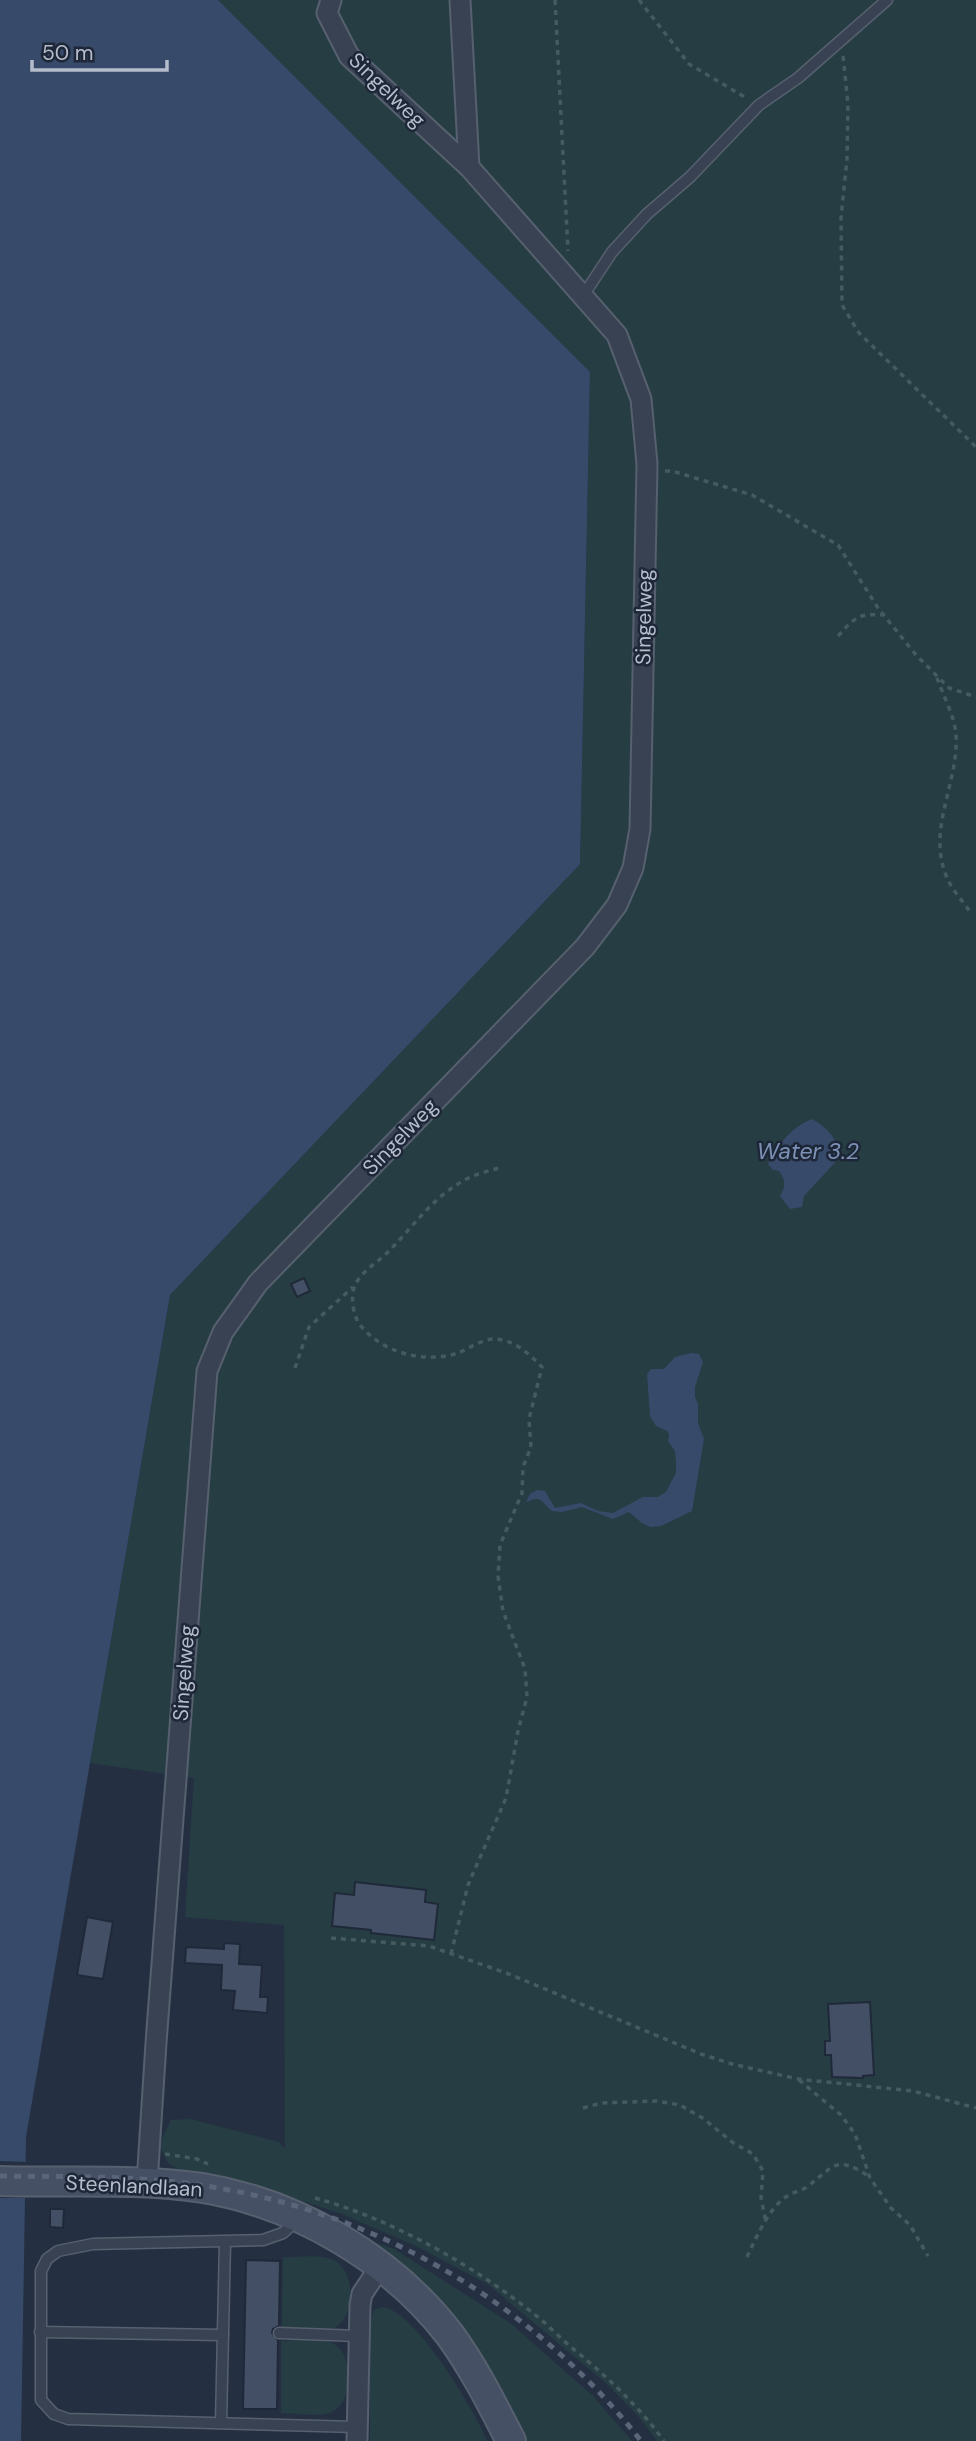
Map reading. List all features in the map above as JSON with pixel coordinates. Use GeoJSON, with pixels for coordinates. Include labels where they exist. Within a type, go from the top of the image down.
{"type":"FeatureCollection","features":[{"type":"Feature","properties":{"kind":"main road","name":"Steenlandlaan"},"geometry":{"type":"LineString","coordinates":[[13,2181],[147,2183],[227,2193],[253,2200],[303,2207],[335,2235],[380,2267],[428,2309],[449,2334],[486,2390],[511,2441]]}},
{"type":"Feature","properties":{"kind":"street","name":"Singelweg"},"geometry":{"type":"LineString","coordinates":[[147,2183],[207,1371],[223,1332],[258,1283],[585,947],[617,905],[633,868],[640,829],[646,472],[642,399],[617,335],[468,167],[349,56],[327,13],[331,0]]}},
{"type":"Feature","properties":{"kind":"street"},"geometry":{"type":"LineString","coordinates":[[460,0],[468,167]]}},
{"type":"Feature","properties":{"kind":"street"},"geometry":{"type":"LineString","coordinates":[[357,2434],[358,2336],[362,2294],[380,2267]]}},
{"type":"Feature","properties":{"kind":"lane"},"geometry":{"type":"LineString","coordinates":[[583,296],[612,252],[647,214],[690,177],[759,105],[822,58],[887,0]]}},
{"type":"Feature","properties":{"kind":"lane"},"geometry":{"type":"LineString","coordinates":[[303,2207],[283,2233],[275,2238],[225,2242],[93,2244],[58,2251],[47,2259],[41,2271],[39,2394],[45,2407],[68,2419],[221,2423],[357,2434]]}},
{"type":"Feature","properties":{"kind":"lane"},"geometry":{"type":"LineString","coordinates":[[221,2423],[225,2242]]}},
{"type":"Feature","properties":{"kind":"lane"},"geometry":{"type":"LineString","coordinates":[[40,2332],[223,2335]]}},
{"type":"Feature","properties":{"kind":"lane"},"geometry":{"type":"LineString","coordinates":[[278,2333],[358,2336]]}},
{"type":"Feature","properties":{"kind":"path"},"geometry":{"type":"LineString","coordinates":[[555,0],[570,281]]}},
{"type":"Feature","properties":{"kind":"path"},"geometry":{"type":"LineString","coordinates":[[639,0],[688,64],[759,105]]}},
{"type":"Feature","properties":{"kind":"path"},"geometry":{"type":"LineString","coordinates":[[822,58],[842,53],[845,60],[848,104],[847,159],[841,218],[842,304],[859,332],[881,357],[976,447]]}},
{"type":"Feature","properties":{"kind":"path"},"geometry":{"type":"LineString","coordinates":[[646,472],[672,471],[752,495],[838,545],[884,616],[936,675],[949,688],[976,696]]}},
{"type":"Feature","properties":{"kind":"path"},"geometry":{"type":"LineString","coordinates":[[838,636],[856,617],[867,614],[884,616]]}},
{"type":"Feature","properties":{"kind":"path"},"geometry":{"type":"LineString","coordinates":[[936,675],[956,732],[956,759],[941,818],[940,848],[948,879],[970,912]]}},
{"type":"Feature","properties":{"kind":"path"},"geometry":{"type":"LineString","coordinates":[[295,1368],[309,1327],[355,1286],[369,1268],[442,1196],[458,1183],[503,1167]]}},
{"type":"Feature","properties":{"kind":"path"},"geometry":{"type":"LineString","coordinates":[[355,1286],[353,1306],[358,1324],[376,1342],[421,1358],[444,1358],[490,1339],[507,1341],[524,1350],[542,1367],[529,1419],[531,1447],[523,1467],[522,1493],[500,1545],[498,1576],[503,1611],[525,1669],[527,1696],[506,1798],[468,1885],[451,1954]]}},
{"type":"Feature","properties":{"kind":"path"},"geometry":{"type":"LineString","coordinates":[[331,1938],[429,1946],[509,1974],[701,2054],[732,2064],[798,2079],[913,2091],[976,2109]]}},
{"type":"Feature","properties":{"kind":"path"},"geometry":{"type":"LineString","coordinates":[[798,2079],[841,2115],[855,2134],[870,2178],[891,2208],[910,2225],[928,2256]]}},
{"type":"Feature","properties":{"kind":"path"},"geometry":{"type":"LineString","coordinates":[[583,2108],[601,2103],[657,2101],[680,2105],[704,2119],[732,2142],[753,2154],[763,2171],[761,2198],[766,2222]]}},
{"type":"Feature","properties":{"kind":"path"},"geometry":{"type":"LineString","coordinates":[[149,2149],[176,2157],[197,2159],[213,2167]]}},
{"type":"Feature","properties":{"kind":"path"},"geometry":{"type":"LineString","coordinates":[[747,2257],[774,2208],[788,2195],[806,2188],[830,2166],[840,2164],[856,2168],[870,2178]]}},
{"type":"Feature","properties":{"kind":"path"},"geometry":{"type":"LineString","coordinates":[[303,2207],[339,2205],[399,2229],[481,2275],[540,2318],[598,2368],[645,2414],[664,2441]]}},
{"type":"Feature","properties":{"kind":"green space"},"geometry":{"type":"Polygon","coordinates":[[[218,0],[976,0],[976,2441],[657,2441],[639,2417],[607,2384],[489,2285],[418,2247],[342,2214],[297,2199],[188,2174],[168,2163],[161,2148],[171,2120],[190,2119],[279,2142],[285,2149],[284,1925],[185,1917],[194,1778],[90,1763],[170,1295],[580,863],[590,372],[218,0]]]}},
{"type":"Feature","properties":{"kind":"green space"},"geometry":{"type":"Polygon","coordinates":[[[351,2234],[394,2249],[510,2323],[593,2396],[632,2441],[526,2441],[468,2338],[351,2234]]]}},
{"type":"Feature","properties":{"kind":"green space"},"geometry":{"type":"Polygon","coordinates":[[[314,2256],[331,2259],[345,2271],[349,2281],[350,2302],[343,2321],[336,2327],[317,2331],[282,2329],[283,2257],[314,2256]]]}},
{"type":"Feature","properties":{"kind":"green space"},"geometry":{"type":"Polygon","coordinates":[[[383,2307],[396,2313],[427,2343],[457,2386],[487,2441],[370,2441],[370,2324],[374,2310],[383,2307]]]}},
{"type":"Feature","properties":{"kind":"green space"},"geometry":{"type":"Polygon","coordinates":[[[319,2340],[338,2347],[348,2367],[349,2378],[344,2400],[338,2408],[318,2415],[281,2413],[281,2341],[319,2340]]]}},
{"type":"Feature","properties":{"kind":"water"},"geometry":{"type":"Polygon","coordinates":[[[0,0],[218,0],[590,372],[580,864],[170,1295],[26,2137],[21,2441],[0,2441],[0,0]]]}},
{"type":"Feature","properties":{"kind":"water","name":"Water 3.2"},"geometry":{"type":"Polygon","coordinates":[[[812,1119],[831,1134],[840,1157],[804,1196],[802,1207],[790,1209],[780,1196],[784,1186],[783,1178],[779,1171],[773,1170],[768,1164],[786,1137],[812,1119]]]}},
{"type":"Feature","properties":{"kind":"water"},"geometry":{"type":"Polygon","coordinates":[[[699,1354],[703,1362],[695,1387],[695,1397],[698,1404],[698,1423],[704,1439],[692,1511],[661,1526],[650,1527],[629,1512],[613,1519],[582,1507],[562,1512],[552,1511],[539,1499],[526,1502],[530,1494],[537,1490],[545,1491],[555,1508],[581,1503],[598,1511],[613,1513],[643,1497],[658,1497],[666,1492],[676,1473],[675,1451],[668,1441],[667,1431],[656,1426],[650,1416],[647,1374],[651,1369],[664,1369],[675,1357],[699,1354]]]}},
{"type":"Feature","properties":{"kind":"pier"},"geometry":{"type":"Polygon","coordinates":[[[0,2161],[27,2162],[27,2198],[0,2198],[0,2161]]]}},
{"type":"Feature","properties":{"kind":"building"},"geometry":{"type":"Polygon","coordinates":[[[304,1278],[310,1291],[297,1297],[291,1284],[304,1278]]]}},
{"type":"Feature","properties":{"kind":"building"},"geometry":{"type":"Polygon","coordinates":[[[355,1882],[426,1890],[425,1902],[438,1904],[434,1940],[332,1926],[335,1893],[354,1895],[355,1882]]]}},
{"type":"Feature","properties":{"kind":"building"},"geometry":{"type":"Polygon","coordinates":[[[87,1917],[113,1922],[103,1979],[77,1975],[87,1917]]]}},
{"type":"Feature","properties":{"kind":"building"},"geometry":{"type":"Polygon","coordinates":[[[224,1943],[240,1944],[239,1964],[262,1965],[260,1997],[268,1997],[267,2013],[233,2010],[235,1991],[221,1990],[222,1965],[185,1963],[186,1947],[224,1949],[224,1943]]]}},
{"type":"Feature","properties":{"kind":"building"},"geometry":{"type":"Polygon","coordinates":[[[870,2002],[874,2075],[863,2078],[832,2077],[831,2055],[825,2055],[825,2041],[830,2041],[828,2004],[870,2002]]]}},
{"type":"Feature","properties":{"kind":"building"},"geometry":{"type":"Polygon","coordinates":[[[50,2209],[64,2209],[63,2228],[50,2227],[50,2209]]]}},
{"type":"Feature","properties":{"kind":"building"},"geometry":{"type":"Polygon","coordinates":[[[246,2260],[280,2261],[279,2326],[273,2329],[272,2333],[278,2340],[277,2409],[243,2409],[246,2260]]]}},
{"type":"Feature","properties":{"kind":"railway"},"geometry":{"type":"LineString","coordinates":[[0,2176],[106,2177],[186,2183],[275,2200],[336,2219],[394,2244],[450,2274],[504,2308],[553,2348],[599,2392],[641,2441]]}}]}
